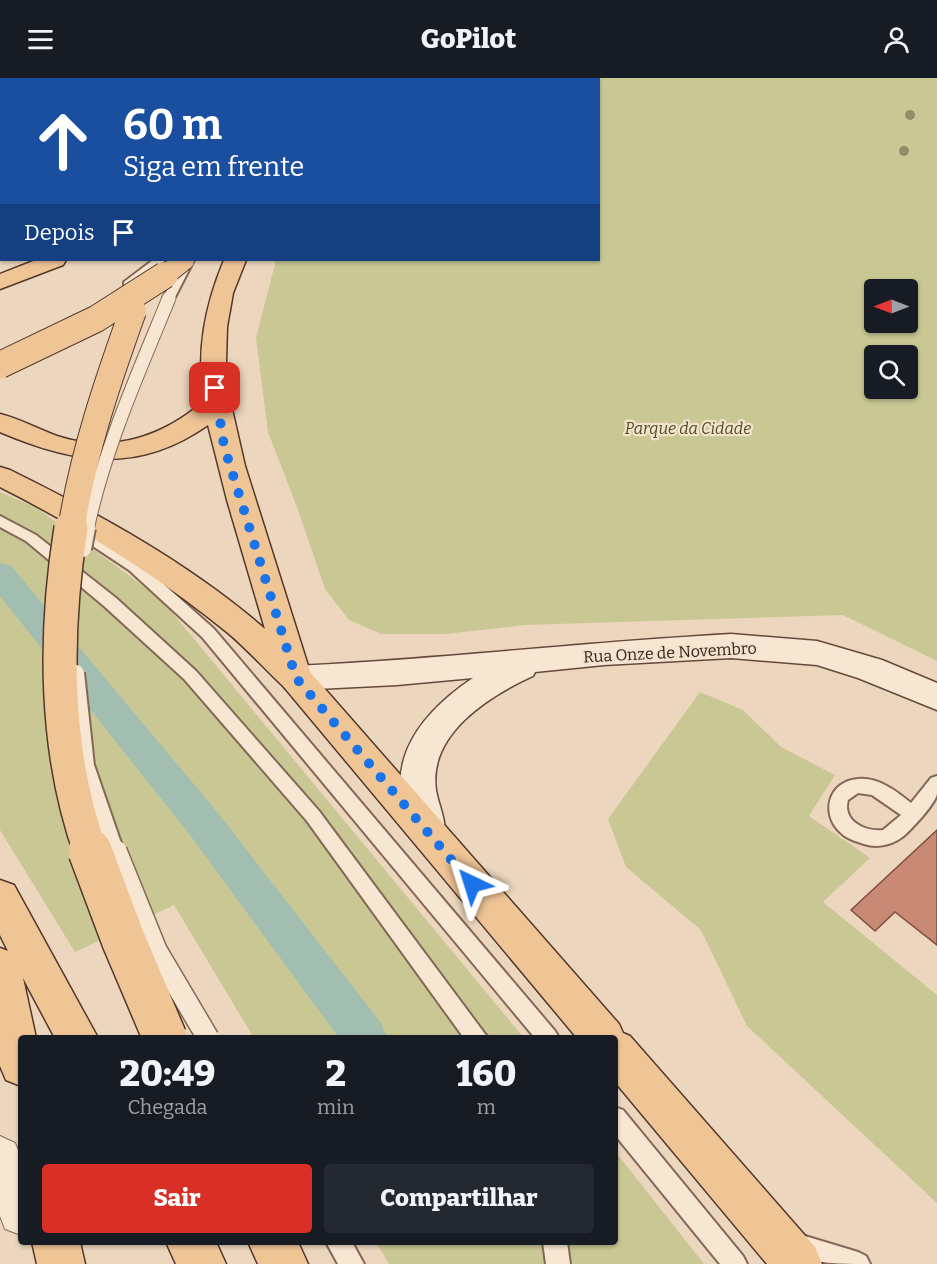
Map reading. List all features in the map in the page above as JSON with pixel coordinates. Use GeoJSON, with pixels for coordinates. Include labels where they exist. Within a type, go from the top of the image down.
{"type":"FeatureCollection","features":[{"type":"Feature","properties":{"kind":"main road"},"geometry":{"type":"LineString","coordinates":[[1,282],[53,261]]}},
{"type":"Feature","properties":{"kind":"main road"},"geometry":{"type":"LineString","coordinates":[[160,261],[132,311],[107,375],[77,493],[64,566],[58,622],[58,678],[66,749],[82,827],[124,947],[164,1035]]}},
{"type":"Feature","properties":{"kind":"main road"},"geometry":{"type":"LineString","coordinates":[[0,365],[108,312],[157,283],[185,261]]}},
{"type":"Feature","properties":{"kind":"main road"},"geometry":{"type":"LineString","coordinates":[[235,261],[219,302],[213,356],[216,404],[224,446],[296,678]]}},
{"type":"Feature","properties":{"kind":"main road"},"geometry":{"type":"LineString","coordinates":[[0,422],[55,444],[107,452],[134,450],[172,438],[197,422],[216,404]]}},
{"type":"Feature","properties":{"kind":"main road"},"geometry":{"type":"LineString","coordinates":[[0,477],[34,492],[130,546],[241,627],[296,678],[601,1035]]}},
{"type":"Feature","properties":{"kind":"main road"},"geometry":{"type":"LineString","coordinates":[[0,897],[75,1035]]}},
{"type":"Feature","properties":{"kind":"main road"},"geometry":{"type":"LineString","coordinates":[[0,966],[18,1051]]}},
{"type":"Feature","properties":{"kind":"main road"},"geometry":{"type":"LineString","coordinates":[[618,1054],[788,1252]]}},
{"type":"Feature","properties":{"kind":"main road"},"geometry":{"type":"LineString","coordinates":[[57,1245],[61,1264]]}},
{"type":"Feature","properties":{"kind":"main road"},"geometry":{"type":"LineString","coordinates":[[192,1245],[202,1264]]}},
{"type":"Feature","properties":{"kind":"main road"},"geometry":{"type":"LineString","coordinates":[[274,1245],[284,1264]]}},
{"type":"Feature","properties":{"kind":"street","name":"Rua Onze de Novembro"},"geometry":{"type":"LineString","coordinates":[[296,678],[397,673],[604,653],[730,646],[775,648],[827,656],[870,669],[937,697]]}},
{"type":"Feature","properties":{"kind":"street","name":"Rua Onze de Novembro"},"geometry":{"type":"LineString","coordinates":[[428,832],[418,793],[417,766],[423,749],[438,727],[488,684],[509,672],[540,660]]}},
{"type":"Feature","properties":{"kind":"street"},"geometry":{"type":"LineString","coordinates":[[0,1158],[18,1205]]}},
{"type":"Feature","properties":{"kind":"street"},"geometry":{"type":"LineString","coordinates":[[33,1245],[41,1264]]}},
{"type":"Feature","properties":{"kind":"lane"},"geometry":{"type":"LineString","coordinates":[[0,352],[74,318],[139,278],[160,261]]}},
{"type":"Feature","properties":{"kind":"lane"},"geometry":{"type":"LineString","coordinates":[[186,261],[122,412],[91,508],[75,594],[76,681],[87,766],[116,852],[156,950],[206,1035]]}},
{"type":"Feature","properties":{"kind":"lane"},"geometry":{"type":"LineString","coordinates":[[0,486],[30,499],[134,566],[208,633],[545,1035]]}},
{"type":"Feature","properties":{"kind":"lane"},"geometry":{"type":"LineString","coordinates":[[0,521],[32,538],[110,602],[189,675],[313,816],[475,1035]]}},
{"type":"Feature","properties":{"kind":"lane"},"geometry":{"type":"LineString","coordinates":[[911,813],[937,783]]}},
{"type":"Feature","properties":{"kind":"lane"},"geometry":{"type":"LineString","coordinates":[[618,1122],[735,1264]]}},
{"type":"Feature","properties":{"kind":"lane"},"geometry":{"type":"LineString","coordinates":[[340,1245],[352,1264]]}},
{"type":"Feature","properties":{"kind":"lane"},"geometry":{"type":"LineString","coordinates":[[555,1245],[558,1264]]}},
{"type":"Feature","properties":{"kind":"lane"},"geometry":{"type":"LineString","coordinates":[[788,1252],[858,1264]]}},
{"type":"Feature","properties":{"kind":"green space","name":"Parque da Cidade"},"geometry":{"type":"Polygon","coordinates":[[[600,78],[937,78],[937,661],[843,615],[525,625],[445,634],[381,634],[349,620],[325,589],[268,432],[256,338],[276,261],[600,261],[600,78]]]}},
{"type":"Feature","properties":{"kind":"green space"},"geometry":{"type":"Polygon","coordinates":[[[0,492],[37,508],[161,599],[522,1035],[252,1035],[174,905],[75,952],[0,830],[0,492]]]}},
{"type":"Feature","properties":{"kind":"green space"},"geometry":{"type":"Polygon","coordinates":[[[700,692],[743,710],[781,747],[835,775],[809,816],[870,858],[823,902],[937,995],[937,1203],[747,1026],[701,930],[626,867],[608,819],[700,692]]]}},
{"type":"Feature","properties":{"kind":"green space"},"geometry":{"type":"Polygon","coordinates":[[[618,1155],[704,1264],[389,1264],[378,1245],[618,1245],[618,1155]]]}},
{"type":"Feature","properties":{"kind":"building"},"geometry":{"type":"Polygon","coordinates":[[[937,830],[937,945],[895,912],[875,931],[851,910],[937,830]]]}},
{"type":"Feature","properties":{"kind":"waterway"},"geometry":{"type":"LineString","coordinates":[[0,574],[204,824],[363,1035]]}},
{"type":"Feature","properties":{"kind":"route"},"geometry":{"type":"LineString","coordinates":[[215,388],[224,446],[296,678],[472,884]]}}]}
